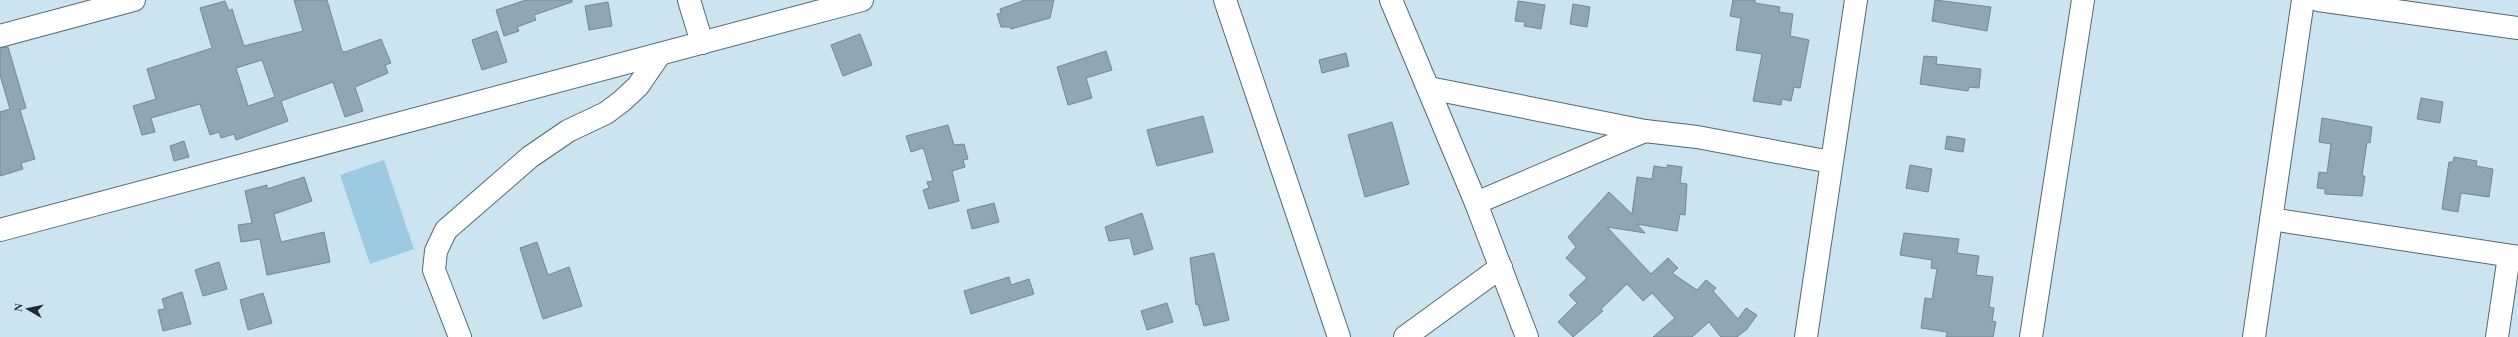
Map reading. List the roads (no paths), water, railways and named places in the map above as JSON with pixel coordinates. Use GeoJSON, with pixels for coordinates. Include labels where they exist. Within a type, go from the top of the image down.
{"type":"FeatureCollection","features":[{"type":"Feature","properties":{"kind":"street"},"geometry":{"type":"LineString","coordinates":[[0,36],[134,0]]}},
{"type":"Feature","properties":{"kind":"street"},"geometry":{"type":"LineString","coordinates":[[690,0],[702,43]]}},
{"type":"Feature","properties":{"kind":"street"},"geometry":{"type":"LineString","coordinates":[[0,230],[862,0]]}},
{"type":"Feature","properties":{"kind":"street"},"geometry":{"type":"LineString","coordinates":[[1225,0],[1339,337]]}},
{"type":"Feature","properties":{"kind":"street"},"geometry":{"type":"LineString","coordinates":[[1391,0],[1476,203],[1527,337]]}},
{"type":"Feature","properties":{"kind":"street"},"geometry":{"type":"LineString","coordinates":[[1806,337],[1856,0]]}},
{"type":"Feature","properties":{"kind":"street"},"geometry":{"type":"LineString","coordinates":[[2031,337],[2083,0]]}},
{"type":"Feature","properties":{"kind":"street"},"geometry":{"type":"LineString","coordinates":[[2254,337],[2303,0]]}},
{"type":"Feature","properties":{"kind":"street"},"geometry":{"type":"LineString","coordinates":[[2318,0],[2518,28]]}},
{"type":"Feature","properties":{"kind":"street"},"geometry":{"type":"LineString","coordinates":[[460,337],[434,270],[436,251],[446,230],[530,157],[568,131],[606,113],[622,101],[638,86],[660,54]]}},
{"type":"Feature","properties":{"kind":"street"},"geometry":{"type":"LineString","coordinates":[[1429,88],[1644,130],[1831,162]]}},
{"type":"Feature","properties":{"kind":"street"},"geometry":{"type":"LineString","coordinates":[[1476,203],[1644,130]]}},
{"type":"Feature","properties":{"kind":"street"},"geometry":{"type":"LineString","coordinates":[[2271,219],[2513,256],[2497,337]]}},
{"type":"Feature","properties":{"kind":"street"},"geometry":{"type":"LineString","coordinates":[[1405,337],[1501,267]]}}]}
